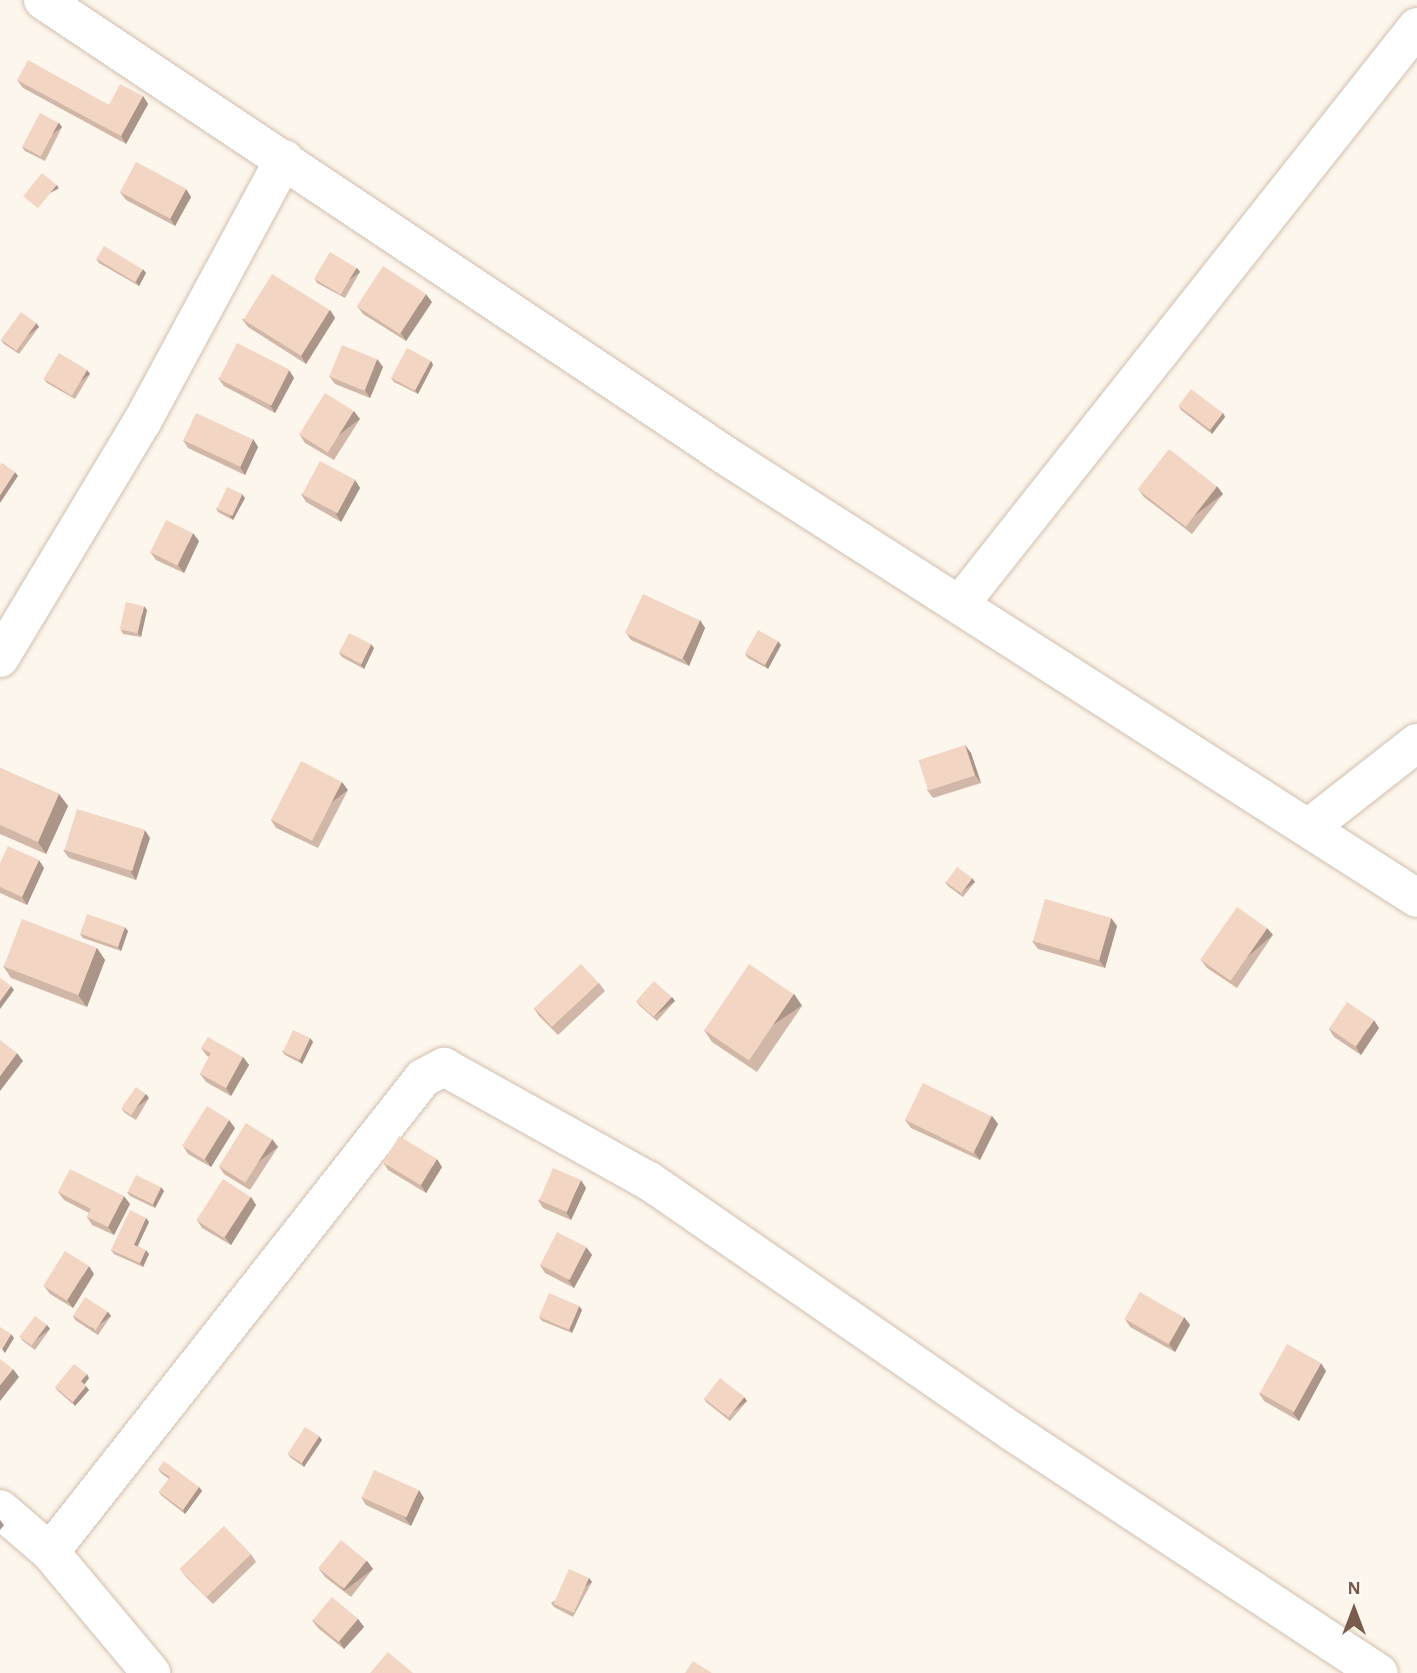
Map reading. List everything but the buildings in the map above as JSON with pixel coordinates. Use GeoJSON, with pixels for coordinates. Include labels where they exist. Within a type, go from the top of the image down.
{"type":"FeatureCollection","features":[{"type":"Feature","properties":{"kind":"street"},"geometry":{"type":"LineString","coordinates":[[43,0],[960,604],[1311,826],[1417,898]]}},
{"type":"Feature","properties":{"kind":"street"},"geometry":{"type":"LineString","coordinates":[[960,604],[1417,27]]}},
{"type":"Feature","properties":{"kind":"street"},"geometry":{"type":"LineString","coordinates":[[0,658],[142,422],[284,159]]}},
{"type":"Feature","properties":{"kind":"street"},"geometry":{"type":"LineString","coordinates":[[1311,826],[1417,743]]}},
{"type":"Feature","properties":{"kind":"street"},"geometry":{"type":"LineString","coordinates":[[50,1552],[423,1078],[444,1067],[649,1181],[1013,1433],[1379,1673]]}},
{"type":"Feature","properties":{"kind":"street"},"geometry":{"type":"LineString","coordinates":[[0,1509],[50,1552],[151,1673]]}}]}
